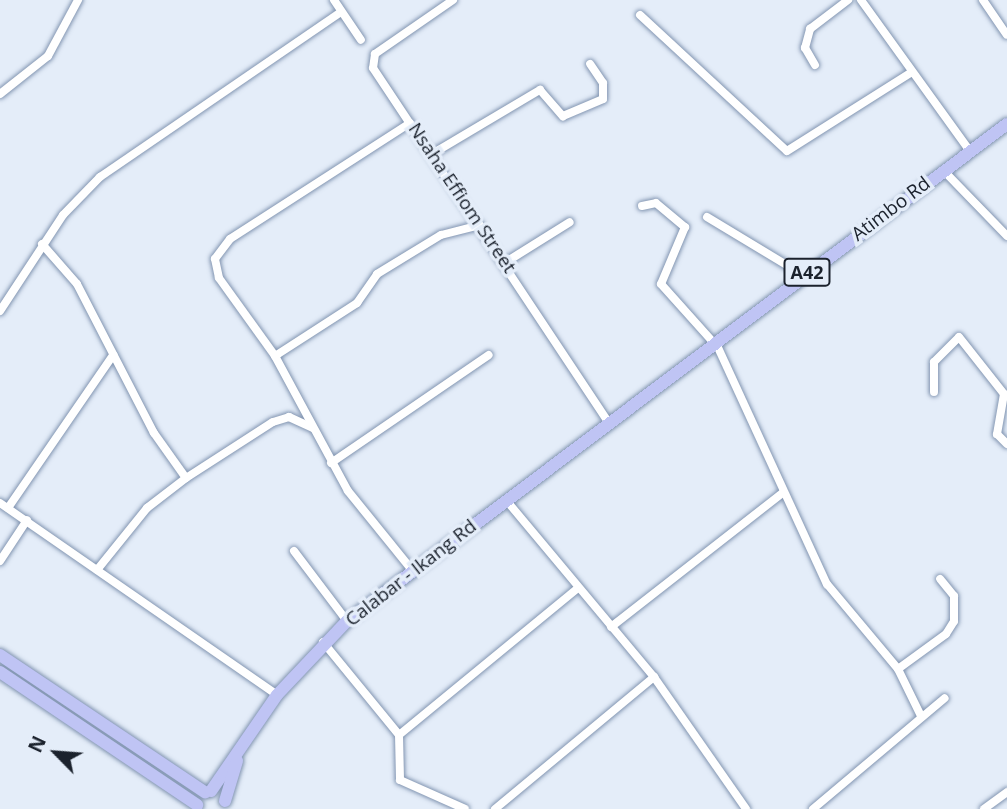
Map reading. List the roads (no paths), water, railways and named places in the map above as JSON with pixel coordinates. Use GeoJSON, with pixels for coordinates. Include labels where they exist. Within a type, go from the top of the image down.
{"type":"FeatureCollection","features":[{"type":"Feature","properties":{"kind":"main road","name":"Atimbo Rd"},"geometry":{"type":"LineString","coordinates":[[608,422],[1007,124]]}},
{"type":"Feature","properties":{"kind":"main road","name":"Calabar - Ikang Rd"},"geometry":{"type":"LineString","coordinates":[[208,792],[277,695],[323,642],[412,570],[608,422]]}},
{"type":"Feature","properties":{"kind":"main road","name":"A42"},"geometry":{"type":"LineString","coordinates":[[0,655],[226,806]]}},
{"type":"Feature","properties":{"kind":"main road","name":"A42"},"geometry":{"type":"LineString","coordinates":[[0,671],[197,807],[208,792]]}},
{"type":"Feature","properties":{"kind":"main road","name":"Calabar - Ikang Rd"},"geometry":{"type":"LineString","coordinates":[[226,806],[240,750]]}},
{"type":"Feature","properties":{"kind":"street"},"geometry":{"type":"LineString","coordinates":[[0,94],[48,56],[78,0]]}},
{"type":"Feature","properties":{"kind":"street"},"geometry":{"type":"LineString","coordinates":[[334,0],[361,40]]}},
{"type":"Feature","properties":{"kind":"street","name":"Nsaha Effiom Street"},"geometry":{"type":"LineString","coordinates":[[453,0],[373,58],[373,68],[506,262],[608,422]]}},
{"type":"Feature","properties":{"kind":"street"},"geometry":{"type":"LineString","coordinates":[[815,65],[805,48],[810,29],[848,0]]}},
{"type":"Feature","properties":{"kind":"street"},"geometry":{"type":"LineString","coordinates":[[861,0],[969,150]]}},
{"type":"Feature","properties":{"kind":"street"},"geometry":{"type":"LineString","coordinates":[[983,0],[1003,21],[1007,35]]}},
{"type":"Feature","properties":{"kind":"street"},"geometry":{"type":"LineString","coordinates":[[0,311],[73,203],[119,161],[341,12]]}},
{"type":"Feature","properties":{"kind":"street"},"geometry":{"type":"LineString","coordinates":[[640,15],[787,151],[912,72]]}},
{"type":"Feature","properties":{"kind":"street"},"geometry":{"type":"LineString","coordinates":[[432,154],[540,90],[563,116],[603,99],[603,83],[590,64]]}},
{"type":"Feature","properties":{"kind":"street"},"geometry":{"type":"LineString","coordinates":[[410,122],[219,248],[219,278],[275,356],[331,463],[412,570]]}},
{"type":"Feature","properties":{"kind":"street"},"geometry":{"type":"LineString","coordinates":[[943,170],[1007,236]]}},
{"type":"Feature","properties":{"kind":"street"},"geometry":{"type":"LineString","coordinates":[[642,206],[656,203],[685,227],[661,284],[714,341],[827,584],[898,669],[921,716]]}},
{"type":"Feature","properties":{"kind":"street"},"geometry":{"type":"LineString","coordinates":[[707,217],[803,275]]}},
{"type":"Feature","properties":{"kind":"street"},"geometry":{"type":"LineString","coordinates":[[506,262],[570,222]]}},
{"type":"Feature","properties":{"kind":"street"},"geometry":{"type":"LineString","coordinates":[[275,356],[357,303],[377,274],[441,235],[480,225]]}},
{"type":"Feature","properties":{"kind":"street"},"geometry":{"type":"LineString","coordinates":[[43,244],[71,274],[113,355],[186,478]]}},
{"type":"Feature","properties":{"kind":"street"},"geometry":{"type":"LineString","coordinates":[[934,392],[934,362],[959,337],[1004,394],[998,434],[1007,443]]}},
{"type":"Feature","properties":{"kind":"street"},"geometry":{"type":"LineString","coordinates":[[113,355],[4,505],[277,695]]}},
{"type":"Feature","properties":{"kind":"street"},"geometry":{"type":"LineString","coordinates":[[331,463],[489,355]]}},
{"type":"Feature","properties":{"kind":"street"},"geometry":{"type":"LineString","coordinates":[[97,570],[147,508],[186,478],[273,422],[289,417],[313,428]]}},
{"type":"Feature","properties":{"kind":"street"},"geometry":{"type":"LineString","coordinates":[[611,627],[785,492]]}},
{"type":"Feature","properties":{"kind":"street"},"geometry":{"type":"LineString","coordinates":[[506,500],[654,677],[746,809]]}},
{"type":"Feature","properties":{"kind":"street"},"geometry":{"type":"LineString","coordinates":[[0,561],[27,520]]}},
{"type":"Feature","properties":{"kind":"street"},"geometry":{"type":"LineString","coordinates":[[294,551],[347,621]]}},
{"type":"Feature","properties":{"kind":"street"},"geometry":{"type":"LineString","coordinates":[[898,669],[946,635],[954,621],[954,596],[940,579]]}},
{"type":"Feature","properties":{"kind":"street"},"geometry":{"type":"LineString","coordinates":[[399,735],[578,588]]}},
{"type":"Feature","properties":{"kind":"street"},"geometry":{"type":"LineString","coordinates":[[323,642],[399,735],[400,780],[465,809]]}},
{"type":"Feature","properties":{"kind":"street"},"geometry":{"type":"LineString","coordinates":[[495,809],[654,677]]}},
{"type":"Feature","properties":{"kind":"street"},"geometry":{"type":"LineString","coordinates":[[813,809],[945,698]]}},
{"type":"Feature","properties":{"kind":"street"},"geometry":{"type":"LineString","coordinates":[[984,809],[1007,792]]}}]}
